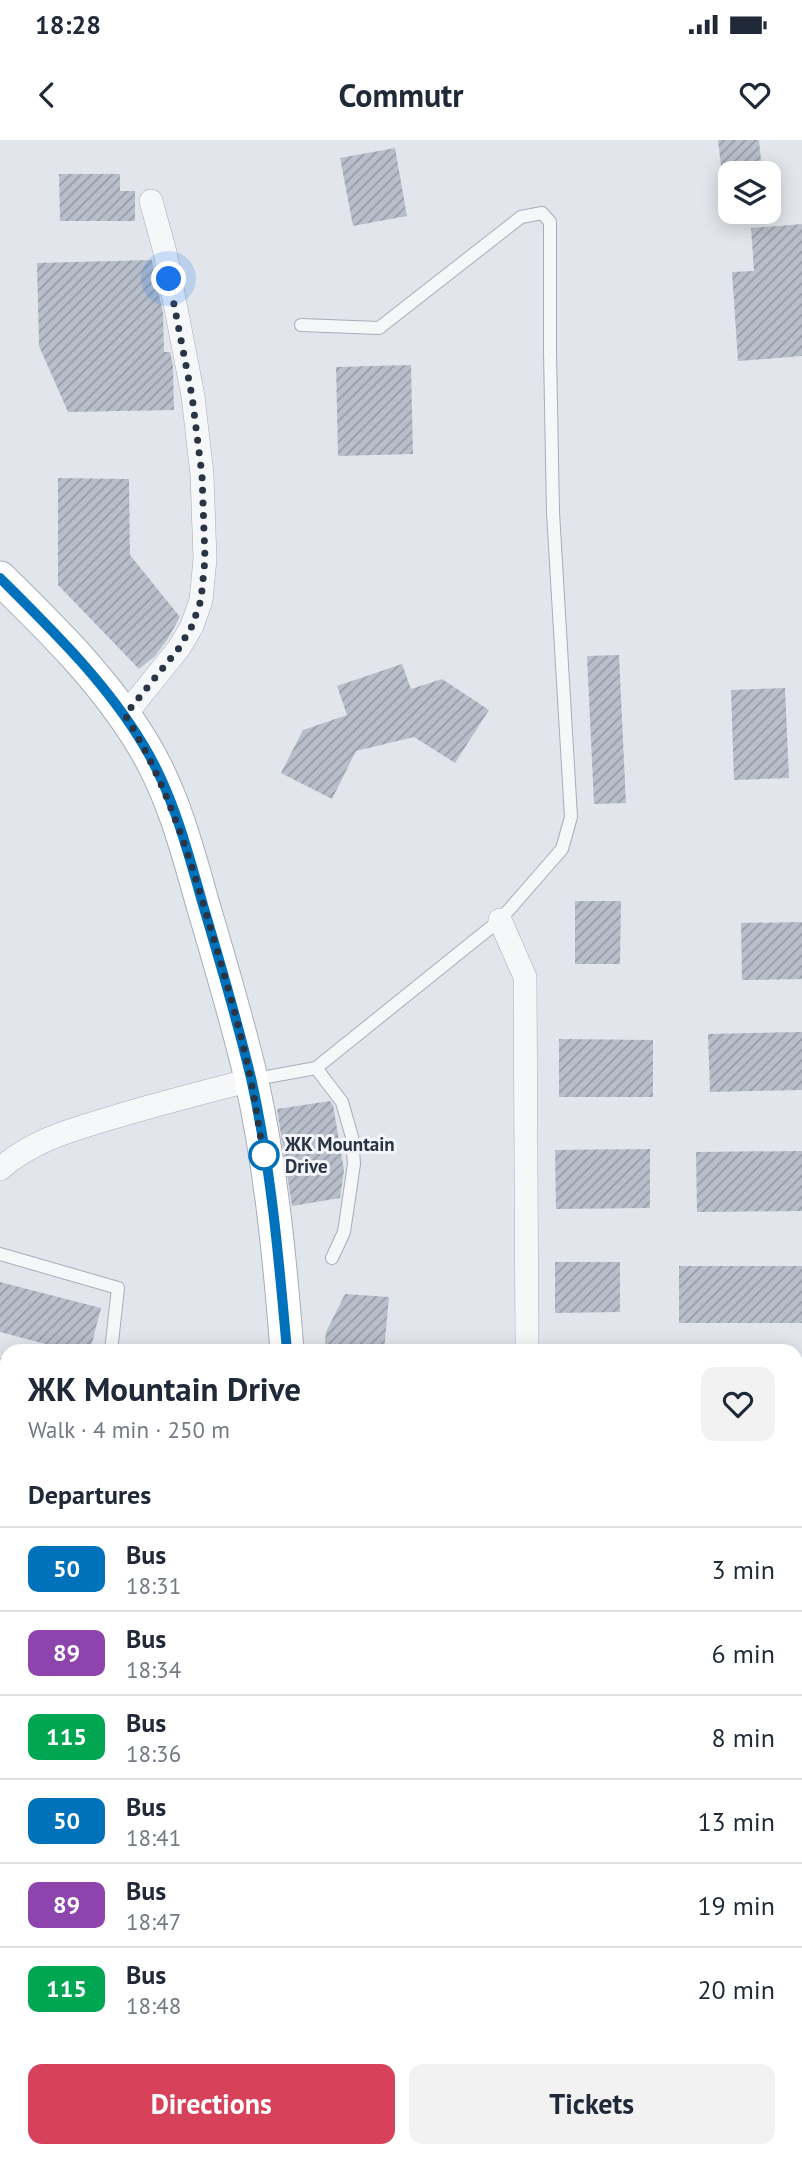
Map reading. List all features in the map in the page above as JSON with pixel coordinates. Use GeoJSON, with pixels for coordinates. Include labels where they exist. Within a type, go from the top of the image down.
{"type":"FeatureCollection","features":[{"type":"Feature","properties":{"kind":"street"},"geometry":{"type":"LineString","coordinates":[[125,715],[179,648],[192,626],[201,600],[205,559],[202,475],[192,396],[165,252],[150,201]]}},
{"type":"Feature","properties":{"kind":"street"},"geometry":{"type":"LineString","coordinates":[[0,578],[98,680],[125,715],[146,749],[167,796],[186,847],[221,964],[251,1080],[271,1197],[286,1344]]}},
{"type":"Feature","properties":{"kind":"street"},"geometry":{"type":"LineString","coordinates":[[499,920],[525,977],[527,1344]]}},
{"type":"Feature","properties":{"kind":"street"},"geometry":{"type":"LineString","coordinates":[[0,1169],[13,1157],[57,1134],[162,1102],[251,1080]]}},
{"type":"Feature","properties":{"kind":"lane"},"geometry":{"type":"LineString","coordinates":[[251,1080],[316,1068],[499,920],[562,849],[571,817],[553,512],[550,222],[542,213],[521,217],[379,328],[302,325]]}},
{"type":"Feature","properties":{"kind":"lane"},"geometry":{"type":"LineString","coordinates":[[316,1068],[342,1102],[352,1137],[354,1164],[344,1232],[332,1258]]}},
{"type":"Feature","properties":{"kind":"lane"},"geometry":{"type":"LineString","coordinates":[[0,1254],[118,1288],[112,1344]]}},
{"type":"Feature","properties":{"kind":"building"},"geometry":{"type":"Polygon","coordinates":[[[718,140],[759,140],[761,161],[720,161],[718,140]]]}},
{"type":"Feature","properties":{"kind":"building"},"geometry":{"type":"Polygon","coordinates":[[[395,148],[407,216],[353,226],[340,158],[395,148]]]}},
{"type":"Feature","properties":{"kind":"building"},"geometry":{"type":"Polygon","coordinates":[[[59,174],[120,174],[120,191],[135,191],[135,221],[60,221],[59,174]]]}},
{"type":"Feature","properties":{"kind":"building"},"geometry":{"type":"Polygon","coordinates":[[[802,224],[802,356],[738,361],[732,272],[754,271],[751,228],[802,224]]]}},
{"type":"Feature","properties":{"kind":"building"},"geometry":{"type":"Polygon","coordinates":[[[152,260],[163,313],[164,352],[170,352],[173,366],[174,410],[68,412],[39,346],[37,263],[152,260]]]}},
{"type":"Feature","properties":{"kind":"building"},"geometry":{"type":"Polygon","coordinates":[[[411,365],[413,454],[338,456],[336,367],[411,365]]]}},
{"type":"Feature","properties":{"kind":"building"},"geometry":{"type":"Polygon","coordinates":[[[58,478],[129,479],[130,555],[180,617],[155,656],[139,669],[58,585],[58,478]]]}},
{"type":"Feature","properties":{"kind":"building"},"geometry":{"type":"Polygon","coordinates":[[[619,655],[626,803],[594,804],[587,656],[619,655]]]}},
{"type":"Feature","properties":{"kind":"building"},"geometry":{"type":"Polygon","coordinates":[[[402,664],[411,689],[442,679],[489,710],[455,763],[414,737],[356,751],[332,799],[281,773],[303,730],[347,715],[337,686],[402,664]]]}},
{"type":"Feature","properties":{"kind":"building"},"geometry":{"type":"Polygon","coordinates":[[[785,688],[789,778],[734,780],[731,690],[785,688]]]}},
{"type":"Feature","properties":{"kind":"building"},"geometry":{"type":"Polygon","coordinates":[[[575,901],[621,901],[620,964],[575,964],[575,901]]]}},
{"type":"Feature","properties":{"kind":"building"},"geometry":{"type":"Polygon","coordinates":[[[802,922],[802,979],[742,980],[741,923],[802,922]]]}},
{"type":"Feature","properties":{"kind":"building"},"geometry":{"type":"Polygon","coordinates":[[[802,1032],[802,1090],[710,1092],[708,1034],[802,1032]]]}},
{"type":"Feature","properties":{"kind":"building"},"geometry":{"type":"Polygon","coordinates":[[[559,1039],[653,1040],[653,1097],[559,1097],[559,1039]]]}},
{"type":"Feature","properties":{"kind":"building"},"geometry":{"type":"Polygon","coordinates":[[[330,1101],[333,1105],[344,1170],[340,1198],[292,1206],[277,1109],[330,1101]]]}},
{"type":"Feature","properties":{"kind":"building"},"geometry":{"type":"Polygon","coordinates":[[[650,1149],[650,1208],[556,1209],[555,1150],[650,1149]]]}},
{"type":"Feature","properties":{"kind":"building"},"geometry":{"type":"Polygon","coordinates":[[[802,1151],[802,1211],[697,1212],[696,1152],[802,1151]]]}},
{"type":"Feature","properties":{"kind":"building"},"geometry":{"type":"Polygon","coordinates":[[[555,1262],[620,1262],[620,1312],[555,1313],[555,1262]]]}},
{"type":"Feature","properties":{"kind":"building"},"geometry":{"type":"Polygon","coordinates":[[[679,1266],[802,1266],[802,1323],[679,1323],[679,1266]]]}},
{"type":"Feature","properties":{"kind":"building"},"geometry":{"type":"Polygon","coordinates":[[[0,1282],[101,1308],[92,1344],[45,1344],[0,1332],[0,1282]]]}},
{"type":"Feature","properties":{"kind":"building"},"geometry":{"type":"Polygon","coordinates":[[[345,1294],[389,1297],[385,1344],[325,1344],[326,1332],[345,1294]]]}},
{"type":"Feature","properties":{"kind":"bus line","name":"50"},"geometry":{"type":"LineString","coordinates":[[0,578],[98,680],[125,715],[146,749],[167,796],[186,847],[221,964],[251,1080],[271,1197],[286,1344]]}},
{"type":"Feature","properties":{"kind":"place","name":"ЖК Mountain Drive"},"geometry":{"type":"Point","coordinates":[264,1155]}},
{"type":"Feature","properties":{"kind":"route"},"geometry":{"type":"LineString","coordinates":[[169,279],[192,396],[202,475],[205,559],[201,600],[192,626],[179,648],[125,715],[146,749],[186,847],[221,964],[251,1080],[264,1155]]}}]}
